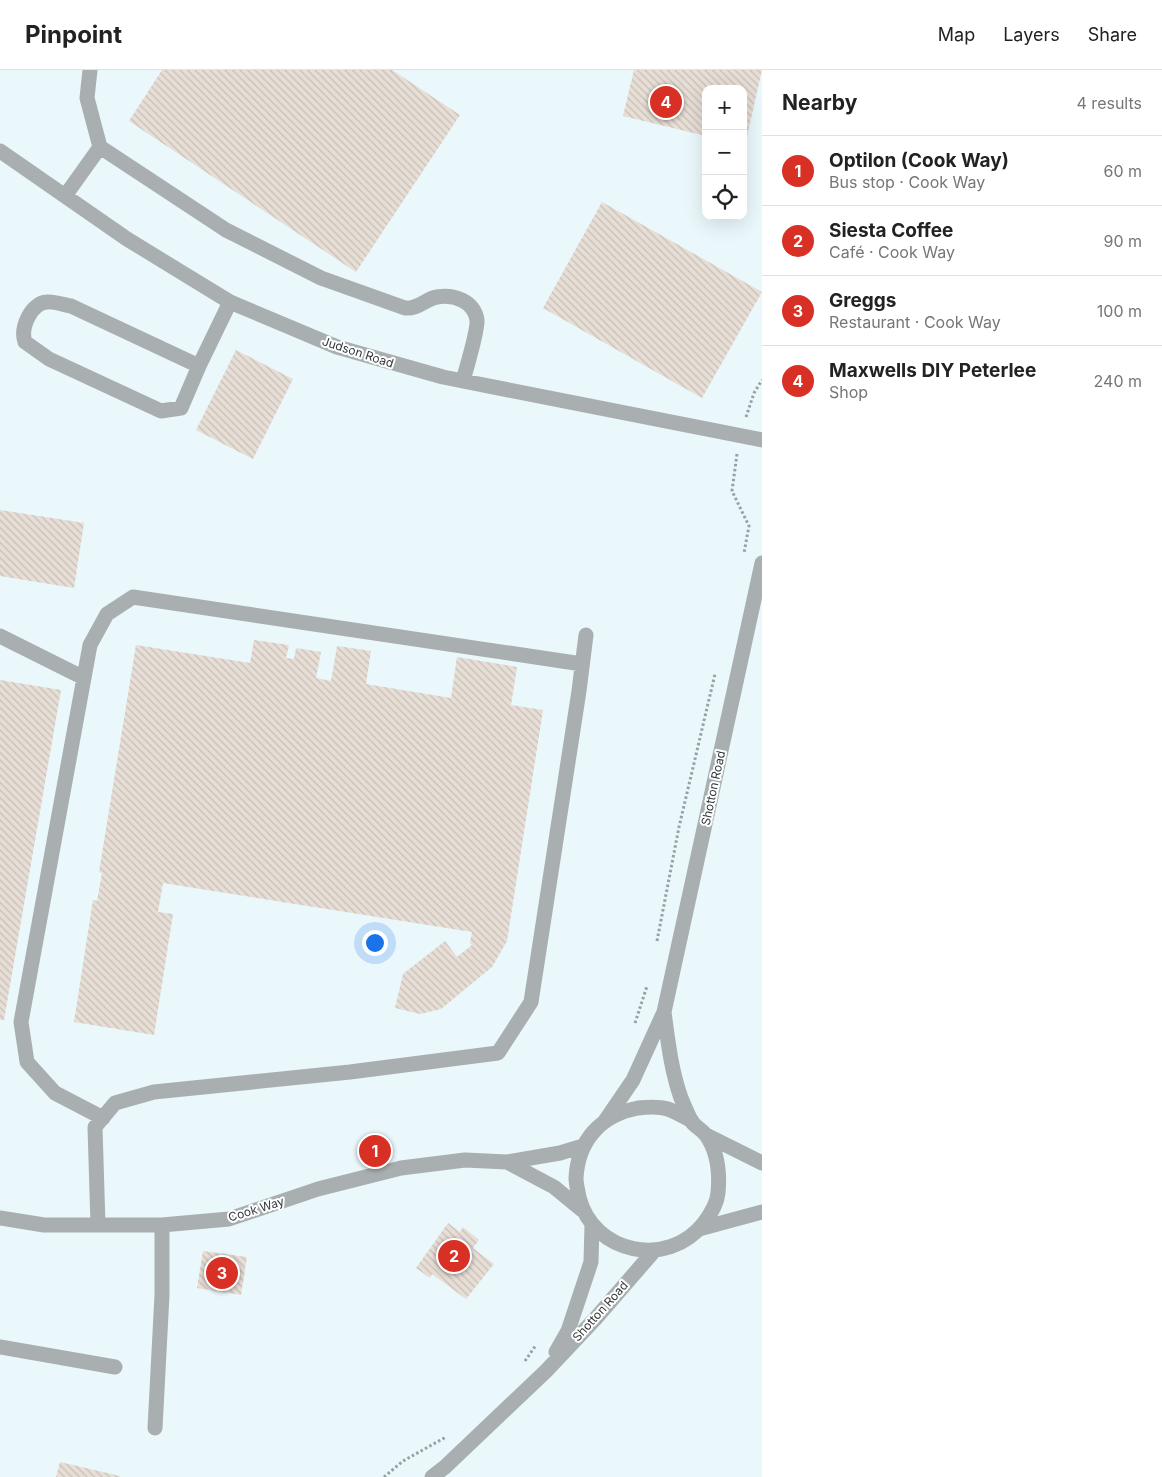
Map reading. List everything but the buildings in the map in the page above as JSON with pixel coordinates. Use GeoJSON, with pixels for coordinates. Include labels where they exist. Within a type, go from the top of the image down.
{"type":"FeatureCollection","features":[{"type":"Feature","properties":{"kind":"street"},"geometry":{"type":"LineString","coordinates":[[90,70],[87,98],[100,147],[226,230],[321,278],[405,308],[414,308],[436,297],[452,296],[464,300],[472,308],[477,319],[463,381]]}},
{"type":"Feature","properties":{"kind":"street"},"geometry":{"type":"LineString","coordinates":[[65,196],[100,147]]}},
{"type":"Feature","properties":{"kind":"street","name":"Judson Road"},"geometry":{"type":"LineString","coordinates":[[0,150],[127,239],[230,302],[337,347],[443,377],[762,440]]}},
{"type":"Feature","properties":{"kind":"street"},"geometry":{"type":"LineString","coordinates":[[199,366],[71,306],[48,302],[39,304],[32,312],[24,331],[23,337],[25,342],[49,359],[161,411],[181,408],[230,302]]}},
{"type":"Feature","properties":{"kind":"street","name":"Shotton Road"},"geometry":{"type":"LineString","coordinates":[[605,1121],[633,1080],[664,1012],[762,563]]}},
{"type":"Feature","properties":{"kind":"street"},"geometry":{"type":"LineString","coordinates":[[103,1118],[55,1093],[27,1062],[21,1022],[90,645],[107,614],[133,597],[582,664]]}},
{"type":"Feature","properties":{"kind":"street"},"geometry":{"type":"LineString","coordinates":[[98,1225],[95,1127],[115,1103],[154,1092],[350,1072],[498,1053],[531,1002],[586,635]]}},
{"type":"Feature","properties":{"kind":"street"},"geometry":{"type":"LineString","coordinates":[[0,636],[84,678]]}},
{"type":"Feature","properties":{"kind":"street","name":"Shotton Road"},"geometry":{"type":"LineString","coordinates":[[664,1012],[670,1060],[681,1097],[692,1121]]}},
{"type":"Feature","properties":{"kind":"street"},"geometry":{"type":"LineString","coordinates":[[507,1162],[554,1187],[582,1210],[592,1225],[604,1236],[624,1247],[654,1251],[678,1244],[691,1236],[710,1216],[718,1195],[718,1162],[716,1154],[706,1135],[692,1121],[667,1109],[649,1106],[623,1111],[605,1121],[592,1132],[583,1146],[578,1159],[576,1180],[582,1210]]}},
{"type":"Feature","properties":{"kind":"street"},"geometry":{"type":"LineString","coordinates":[[706,1135],[762,1163]]}},
{"type":"Feature","properties":{"kind":"street"},"geometry":{"type":"LineString","coordinates":[[507,1162],[560,1153],[583,1146]]}},
{"type":"Feature","properties":{"kind":"street","name":"Cook Way"},"geometry":{"type":"LineString","coordinates":[[0,1218],[44,1225],[162,1225],[228,1219],[318,1189],[402,1168],[466,1160],[507,1162]]}},
{"type":"Feature","properties":{"kind":"street"},"geometry":{"type":"LineString","coordinates":[[699,1229],[762,1212]]}},
{"type":"Feature","properties":{"kind":"street"},"geometry":{"type":"LineString","coordinates":[[155,1428],[162,1295],[162,1225]]}},
{"type":"Feature","properties":{"kind":"street","name":"Shotton Road"},"geometry":{"type":"LineString","coordinates":[[546,1371],[568,1330],[591,1262],[592,1225]]}},
{"type":"Feature","properties":{"kind":"street","name":"Shotton Road"},"geometry":{"type":"LineString","coordinates":[[432,1477],[445,1472],[546,1371],[596,1318],[654,1251]]}},
{"type":"Feature","properties":{"kind":"street"},"geometry":{"type":"LineString","coordinates":[[0,1347],[115,1367]]}},
{"type":"Feature","properties":{"kind":"path"},"geometry":{"type":"LineString","coordinates":[[743,556],[749,526],[732,490],[739,436],[754,393],[762,380]]}},
{"type":"Feature","properties":{"kind":"path"},"geometry":{"type":"LineString","coordinates":[[656,943],[679,827],[716,670]]}},
{"type":"Feature","properties":{"kind":"path"},"geometry":{"type":"LineString","coordinates":[[634,1028],[649,981]]}},
{"type":"Feature","properties":{"kind":"path"},"geometry":{"type":"LineString","coordinates":[[525,1362],[540,1340]]}},
{"type":"Feature","properties":{"kind":"path"},"geometry":{"type":"LineString","coordinates":[[384,1477],[403,1461],[451,1434]]}},
{"type":"Feature","properties":{"kind":"place","name":"Maxwells DIY Peterlee"},"geometry":{"type":"Point","coordinates":[666,102]}},
{"type":"Feature","properties":{"kind":"place","name":"Optilon (Cook Way)"},"geometry":{"type":"Point","coordinates":[375,1151]}},
{"type":"Feature","properties":{"kind":"place","name":"Siesta Coffee"},"geometry":{"type":"Point","coordinates":[454,1256]}},
{"type":"Feature","properties":{"kind":"place","name":"Greggs"},"geometry":{"type":"Point","coordinates":[222,1273]}}]}
